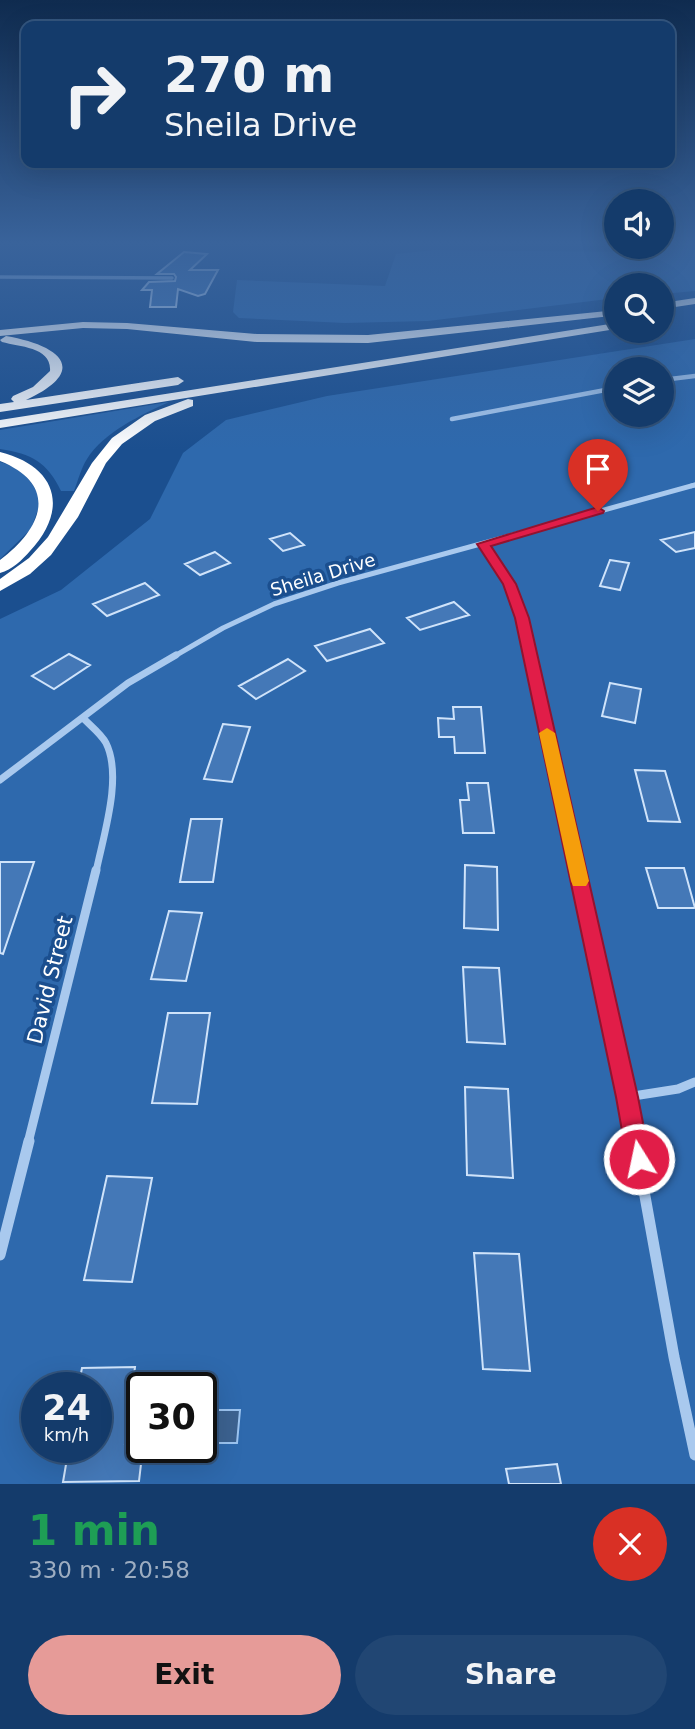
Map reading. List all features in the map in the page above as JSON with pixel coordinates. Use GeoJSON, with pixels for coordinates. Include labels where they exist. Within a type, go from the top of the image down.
{"type":"FeatureCollection","features":[{"type":"Feature","properties":{"kind":"highway"},"geometry":{"type":"LineString","coordinates":[[0,333],[83,325],[127,326],[257,338],[368,339],[604,314]]}},
{"type":"Feature","properties":{"kind":"highway"},"geometry":{"type":"LineString","coordinates":[[356,353],[604,315]]}},
{"type":"Feature","properties":{"kind":"highway"},"geometry":{"type":"LineString","coordinates":[[0,424],[604,328]]}},
{"type":"Feature","properties":{"kind":"highway"},"geometry":{"type":"LineString","coordinates":[[0,340],[28,342],[43,347],[53,354],[57,363],[57,372],[50,382],[36,392],[0,406]]}},
{"type":"Feature","properties":{"kind":"highway"},"geometry":{"type":"LineString","coordinates":[[0,406],[192,379]]}},
{"type":"Feature","properties":{"kind":"highway"},"geometry":{"type":"LineString","coordinates":[[0,586],[38,560],[60,534],[97,465],[115,442],[130,430],[168,409],[264,382]]}},
{"type":"Feature","properties":{"kind":"highway"},"geometry":{"type":"LineString","coordinates":[[0,456],[31,470],[45,486],[48,505],[45,520],[28,545],[0,568]]}},
{"type":"Feature","properties":{"kind":"street"},"geometry":{"type":"LineString","coordinates":[[674,379],[695,376]]}},
{"type":"Feature","properties":{"kind":"street"},"geometry":{"type":"LineString","coordinates":[[452,419],[604,390]]}},
{"type":"Feature","properties":{"kind":"street","name":"Sheila Drive"},"geometry":{"type":"LineString","coordinates":[[0,780],[84,719],[128,683],[223,628],[274,604],[338,583],[695,485]]}},
{"type":"Feature","properties":{"kind":"street"},"geometry":{"type":"LineString","coordinates":[[484,544],[510,584],[522,618],[627,1097],[674,1357],[695,1455]]}},
{"type":"Feature","properties":{"kind":"street","name":"David Street"},"geometry":{"type":"LineString","coordinates":[[0,1255],[95,877],[112,795],[111,765],[106,743],[84,719]]}},
{"type":"Feature","properties":{"kind":"street"},"geometry":{"type":"LineString","coordinates":[[627,1097],[678,1088],[695,1082]]}},
{"type":"Feature","properties":{"kind":"shaded area"},"geometry":{"type":"Polygon","coordinates":[[[233,311],[508,311],[428,321],[345,323],[239,318],[233,311]]]}},
{"type":"Feature","properties":{"kind":"shaded area"},"geometry":{"type":"Polygon","coordinates":[[[695,339],[695,1484],[0,1484],[0,619],[61,590],[150,519],[183,453],[226,420],[327,396],[695,339]]]}},
{"type":"Feature","properties":{"kind":"shaded area"},"geometry":{"type":"Polygon","coordinates":[[[169,402],[124,425],[94,449],[85,463],[74,491],[61,491],[44,466],[30,457],[0,449],[0,430],[169,402]]]}},
{"type":"Feature","properties":{"kind":"shaded area"},"geometry":{"type":"Polygon","coordinates":[[[0,462],[26,476],[41,501],[31,529],[0,559],[0,462]]]}},
{"type":"Feature","properties":{"kind":"shaded area"},"geometry":{"type":"Polygon","coordinates":[[[217,1410],[240,1410],[237,1443],[217,1443],[217,1410]]]}},
{"type":"Feature","properties":{"kind":"building"},"geometry":{"type":"Polygon","coordinates":[[[695,532],[695,548],[676,552],[661,540],[695,532]]]}},
{"type":"Feature","properties":{"kind":"building"},"geometry":{"type":"Polygon","coordinates":[[[290,533],[304,545],[283,551],[270,539],[290,533]]]}},
{"type":"Feature","properties":{"kind":"building"},"geometry":{"type":"Polygon","coordinates":[[[215,552],[230,563],[200,575],[185,564],[215,552]]]}},
{"type":"Feature","properties":{"kind":"building"},"geometry":{"type":"Polygon","coordinates":[[[610,560],[629,563],[620,590],[600,586],[610,560]]]}},
{"type":"Feature","properties":{"kind":"building"},"geometry":{"type":"Polygon","coordinates":[[[145,583],[159,595],[107,616],[93,604],[145,583]]]}},
{"type":"Feature","properties":{"kind":"building"},"geometry":{"type":"Polygon","coordinates":[[[454,602],[469,615],[420,630],[407,618],[454,602]]]}},
{"type":"Feature","properties":{"kind":"building"},"geometry":{"type":"Polygon","coordinates":[[[370,629],[384,643],[327,661],[315,646],[370,629]]]}},
{"type":"Feature","properties":{"kind":"building"},"geometry":{"type":"Polygon","coordinates":[[[69,654],[90,665],[54,689],[32,676],[69,654]]]}},
{"type":"Feature","properties":{"kind":"building"},"geometry":{"type":"Polygon","coordinates":[[[288,659],[305,671],[256,699],[239,686],[288,659]]]}},
{"type":"Feature","properties":{"kind":"building"},"geometry":{"type":"Polygon","coordinates":[[[610,683],[641,689],[635,723],[602,716],[610,683]]]}},
{"type":"Feature","properties":{"kind":"building"},"geometry":{"type":"Polygon","coordinates":[[[453,707],[481,707],[485,753],[455,753],[454,737],[439,737],[438,718],[454,719],[453,707]]]}},
{"type":"Feature","properties":{"kind":"building"},"geometry":{"type":"Polygon","coordinates":[[[223,724],[250,727],[232,782],[204,779],[223,724]]]}},
{"type":"Feature","properties":{"kind":"building"},"geometry":{"type":"Polygon","coordinates":[[[635,770],[665,771],[680,822],[648,821],[635,770]]]}},
{"type":"Feature","properties":{"kind":"building"},"geometry":{"type":"Polygon","coordinates":[[[467,783],[488,783],[494,833],[463,833],[460,800],[469,800],[467,783]]]}},
{"type":"Feature","properties":{"kind":"building"},"geometry":{"type":"Polygon","coordinates":[[[191,819],[222,819],[213,882],[180,882],[191,819]]]}},
{"type":"Feature","properties":{"kind":"building"},"geometry":{"type":"Polygon","coordinates":[[[0,862],[34,862],[3,954],[0,953],[0,862]]]}},
{"type":"Feature","properties":{"kind":"building"},"geometry":{"type":"Polygon","coordinates":[[[465,865],[497,867],[498,930],[464,928],[465,865]]]}},
{"type":"Feature","properties":{"kind":"building"},"geometry":{"type":"Polygon","coordinates":[[[646,868],[684,868],[695,908],[658,908],[646,868]]]}},
{"type":"Feature","properties":{"kind":"building"},"geometry":{"type":"Polygon","coordinates":[[[169,911],[202,913],[186,981],[151,979],[169,911]]]}},
{"type":"Feature","properties":{"kind":"building"},"geometry":{"type":"Polygon","coordinates":[[[463,967],[499,968],[505,1044],[467,1042],[463,967]]]}},
{"type":"Feature","properties":{"kind":"building"},"geometry":{"type":"Polygon","coordinates":[[[168,1013],[210,1013],[197,1104],[152,1103],[168,1013]]]}},
{"type":"Feature","properties":{"kind":"building"},"geometry":{"type":"Polygon","coordinates":[[[465,1087],[508,1089],[513,1178],[467,1175],[465,1087]]]}},
{"type":"Feature","properties":{"kind":"building"},"geometry":{"type":"Polygon","coordinates":[[[107,1176],[152,1178],[132,1282],[84,1280],[107,1176]]]}},
{"type":"Feature","properties":{"kind":"building"},"geometry":{"type":"Polygon","coordinates":[[[474,1253],[519,1254],[530,1371],[483,1369],[474,1253]]]}},
{"type":"Feature","properties":{"kind":"building"},"geometry":{"type":"Polygon","coordinates":[[[135,1367],[134,1372],[126,1372],[125,1444],[126,1463],[141,1463],[139,1481],[63,1482],[66,1463],[112,1463],[112,1372],[81,1372],[82,1368],[135,1367]]]}},
{"type":"Feature","properties":{"kind":"building"},"geometry":{"type":"Polygon","coordinates":[[[557,1464],[561,1484],[509,1484],[506,1469],[557,1464]]]}},
{"type":"Feature","properties":{"kind":"slow traffic"},"geometry":{"type":"LineString","coordinates":[[547,733],[580,881]]}},
{"type":"Feature","properties":{"kind":"route"},"geometry":{"type":"LineString","coordinates":[[598,511],[484,544],[510,584],[522,618],[639,1159]]}}]}
